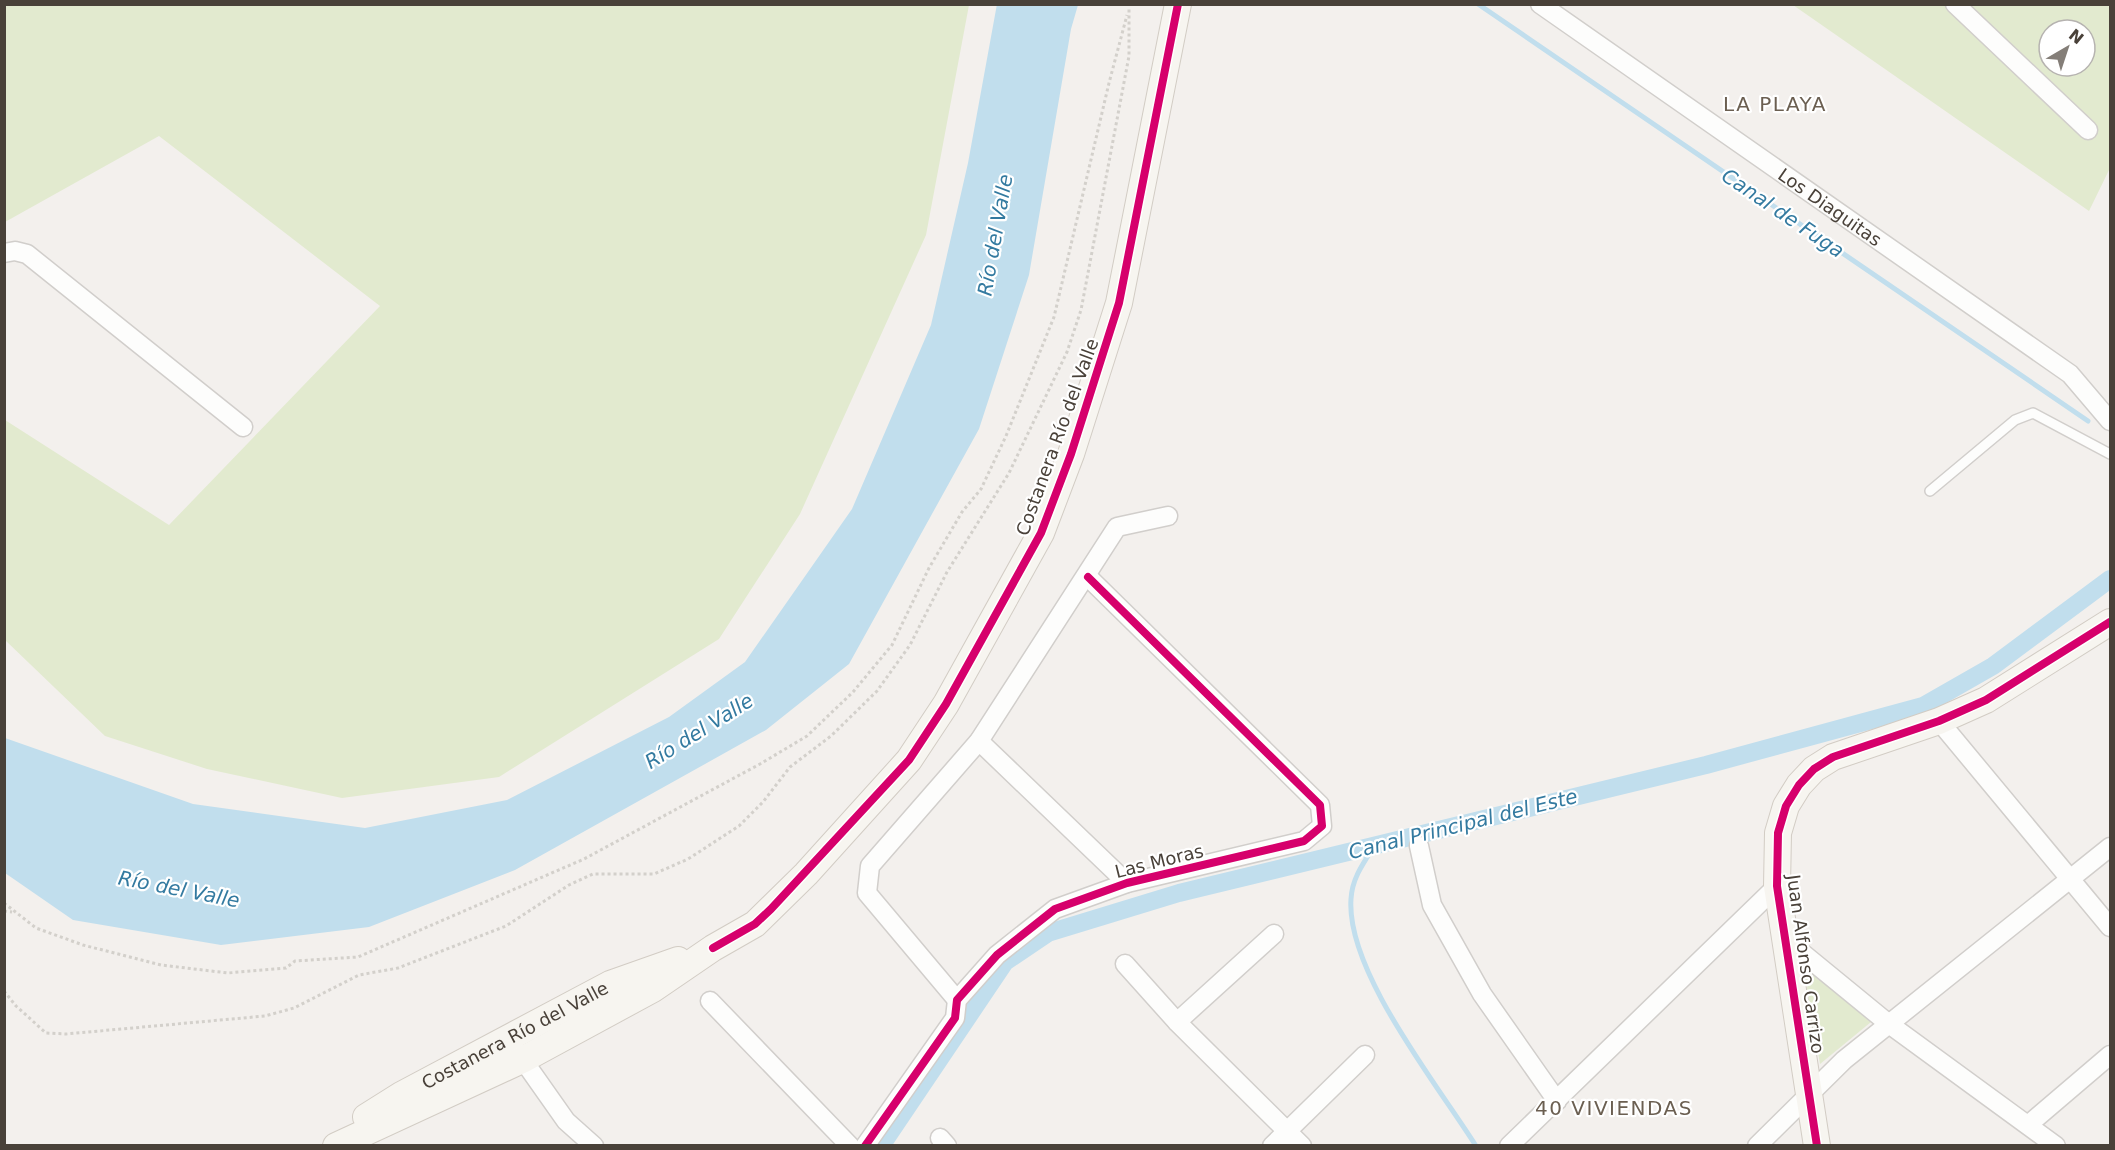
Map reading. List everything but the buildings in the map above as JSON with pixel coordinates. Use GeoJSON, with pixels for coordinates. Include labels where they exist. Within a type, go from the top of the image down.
{"type":"FeatureCollection","features":[{"type":"Feature","properties":{"kind":"main road","name":"Costanera Río del Valle"},"geometry":{"type":"LineString","coordinates":[[336,1146],[522,1059],[610,984],[713,948],[755,924],[806,874],[909,760],[957,684],[1041,533],[1071,454],[1119,303],[1178,4]]}},
{"type":"Feature","properties":{"kind":"main road","name":"Juan Alfonso Carrizo"},"geometry":{"type":"LineString","coordinates":[[1817,1146],[1777,886],[1778,833],[1786,806],[1799,785],[1814,770],[1833,758],[1938,721],[1986,700],[2110,622]]}},
{"type":"Feature","properties":{"kind":"main road","name":"Costanera Río del Valle"},"geometry":{"type":"LineString","coordinates":[[327,1146],[401,1095],[522,1059]]}},
{"type":"Feature","properties":{"kind":"street","name":"Los Diaguitas"},"geometry":{"type":"LineString","coordinates":[[1540,4],[2070,374],[2110,421]]}},
{"type":"Feature","properties":{"kind":"street"},"geometry":{"type":"LineString","coordinates":[[1955,4],[2088,130]]}},
{"type":"Feature","properties":{"kind":"street"},"geometry":{"type":"LineString","coordinates":[[4,253],[15,251],[27,254],[243,427]]}},
{"type":"Feature","properties":{"kind":"street"},"geometry":{"type":"LineString","coordinates":[[957,1000],[867,893],[870,866],[979,741],[1088,577],[1117,527],[1168,516]]}},
{"type":"Feature","properties":{"kind":"street","name":"Las Moras"},"geometry":{"type":"LineString","coordinates":[[865,1146],[955,1018],[957,1000],[997,955],[1055,909],[1127,883],[1304,841],[1322,826],[1320,805],[1088,577]]}},
{"type":"Feature","properties":{"kind":"street"},"geometry":{"type":"LineString","coordinates":[[1938,721],[2110,927]]}},
{"type":"Feature","properties":{"kind":"street"},"geometry":{"type":"LineString","coordinates":[[979,741],[1127,883]]}},
{"type":"Feature","properties":{"kind":"street"},"geometry":{"type":"LineString","coordinates":[[1419,846],[1432,904],[1482,994],[1557,1101]]}},
{"type":"Feature","properties":{"kind":"street"},"geometry":{"type":"LineString","coordinates":[[1757,1146],[1844,1060],[2110,847]]}},
{"type":"Feature","properties":{"kind":"street"},"geometry":{"type":"LineString","coordinates":[[1509,1146],[1777,886]]}},
{"type":"Feature","properties":{"kind":"street"},"geometry":{"type":"LineString","coordinates":[[1177,1022],[1274,934]]}},
{"type":"Feature","properties":{"kind":"street"},"geometry":{"type":"LineString","coordinates":[[1784,938],[1888,1024],[2056,1146]]}},
{"type":"Feature","properties":{"kind":"street"},"geometry":{"type":"LineString","coordinates":[[1125,964],[1177,1022],[1302,1146]]}},
{"type":"Feature","properties":{"kind":"street"},"geometry":{"type":"LineString","coordinates":[[710,1000],[850,1146]]}},
{"type":"Feature","properties":{"kind":"street"},"geometry":{"type":"LineString","coordinates":[[1272,1146],[1365,1055]]}},
{"type":"Feature","properties":{"kind":"street"},"geometry":{"type":"LineString","coordinates":[[2028,1125],[2110,1055]]}},
{"type":"Feature","properties":{"kind":"street"},"geometry":{"type":"LineString","coordinates":[[522,1059],[566,1121],[594,1146]]}},
{"type":"Feature","properties":{"kind":"lane"},"geometry":{"type":"LineString","coordinates":[[1930,491],[2015,420],[2033,413],[2110,454]]}},
{"type":"Feature","properties":{"kind":"path"},"geometry":{"type":"LineString","coordinates":[[4,903],[36,928],[83,945],[161,965],[228,974],[286,968],[295,961],[358,957],[584,859],[760,764],[807,736],[853,692],[892,645],[929,568],[962,512],[981,489],[1005,436],[1054,317],[1108,83],[1130,7]]}},
{"type":"Feature","properties":{"kind":"path"},"geometry":{"type":"LineString","coordinates":[[4,991],[15,1006],[46,1033],[66,1034],[265,1016],[294,1008],[359,975],[398,968],[506,926],[569,885],[593,874],[654,874],[688,859],[739,826],[763,802],[790,767],[831,736],[895,669],[947,572],[1009,473],[1041,408],[1067,352],[1081,310],[1129,56],[1130,7]]}},
{"type":"Feature","properties":{"kind":"path"},"geometry":{"type":"LineString","coordinates":[[4,910],[14,913]]}},
{"type":"Feature","properties":{"kind":"green space"},"geometry":{"type":"Polygon","coordinates":[[[5,4],[969,5],[926,235],[800,514],[719,639],[499,777],[342,798],[207,769],[105,736],[5,640],[5,420],[169,525],[380,306],[159,136],[5,222],[5,4]]]}},
{"type":"Feature","properties":{"kind":"green space"},"geometry":{"type":"Polygon","coordinates":[[[1793,5],[2110,5],[2110,168],[2089,211],[1793,5]]]}},
{"type":"Feature","properties":{"kind":"green space"},"geometry":{"type":"Polygon","coordinates":[[[1803,965],[1871,1022],[1820,1064],[1803,965]]]}},
{"type":"Feature","properties":{"kind":"water","name":"Río del Valle"},"geometry":{"type":"Polygon","coordinates":[[[997,4],[1078,5],[1071,29],[1029,275],[979,429],[849,664],[766,730],[515,870],[369,927],[221,945],[73,920],[5,873],[5,738],[193,804],[365,828],[507,800],[669,717],[745,662],[852,509],[931,325],[968,163],[997,4]]]}},
{"type":"Feature","properties":{"kind":"waterway","name":"Canal de Fuga"},"geometry":{"type":"LineString","coordinates":[[1478,4],[2088,421]]}},
{"type":"Feature","properties":{"kind":"waterway","name":"Canal Principal del Este"},"geometry":{"type":"LineString","coordinates":[[881,1146],[1005,962],[1048,933],[1179,893],[1706,765],[1923,706],[1993,666],[2110,579]]}},
{"type":"Feature","properties":{"kind":"waterway"},"geometry":{"type":"LineString","coordinates":[[1375,845],[1356,877],[1351,899],[1353,928],[1363,959],[1397,1026],[1476,1146]]}},
{"type":"Feature","properties":{"kind":"cycle path"},"geometry":{"type":"LineString","coordinates":[[713,948],[755,924],[771,909],[909,760],[946,704],[1041,533],[1071,454],[1119,303],[1178,4]]}},
{"type":"Feature","properties":{"kind":"cycle path"},"geometry":{"type":"LineString","coordinates":[[865,1146],[955,1018],[957,1000],[997,955],[1055,909],[1127,883],[1304,841],[1322,826],[1320,805],[1088,577]]}},
{"type":"Feature","properties":{"kind":"cycle path"},"geometry":{"type":"LineString","coordinates":[[1817,1146],[1777,886],[1778,833],[1786,806],[1799,785],[1814,769],[1833,757],[1939,721],[1986,700],[2110,622]]}},
{"type":"Feature","properties":{"kind":"district","name":"LA PLAYA"},"geometry":{"type":"Point","coordinates":[1775,104]}},
{"type":"Feature","properties":{"kind":"district","name":"40 VIVIENDAS"},"geometry":{"type":"Point","coordinates":[1614,1108]}}]}
